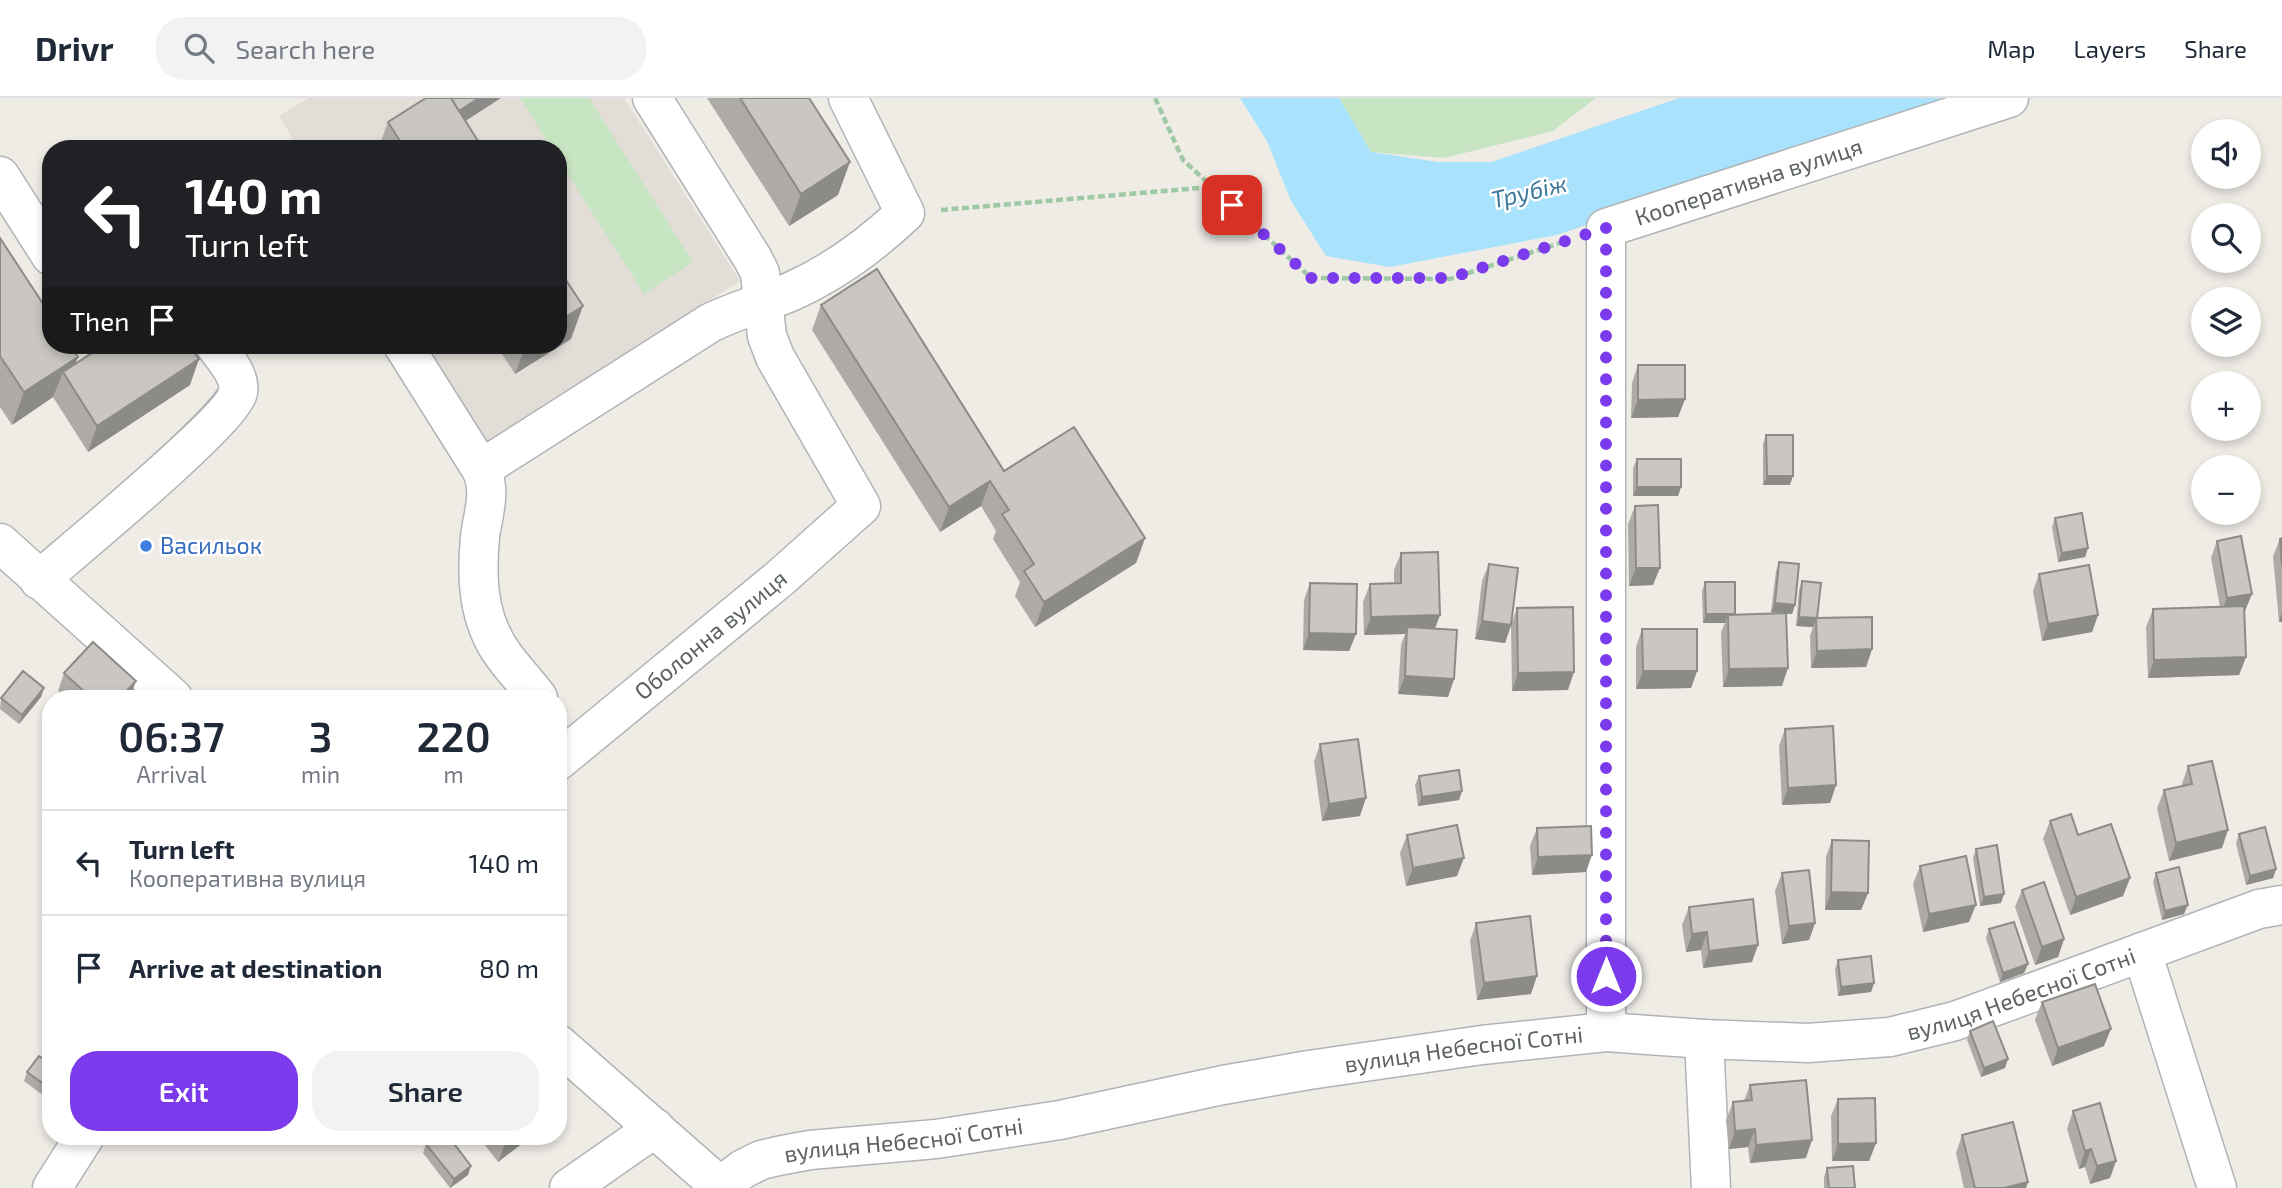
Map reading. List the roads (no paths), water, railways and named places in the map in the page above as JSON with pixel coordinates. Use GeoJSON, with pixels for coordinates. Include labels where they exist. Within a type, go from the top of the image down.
{"type":"FeatureCollection","features":[{"type":"Feature","properties":{"kind":"street"},"geometry":{"type":"LineString","coordinates":[[652,98],[753,259],[760,273],[763,301]]}},
{"type":"Feature","properties":{"kind":"street"},"geometry":{"type":"LineString","coordinates":[[481,469],[682,340],[723,317],[789,292],[816,278],[864,247],[905,213],[848,98]]}},
{"type":"Feature","properties":{"kind":"street","name":"Кооперативна вулиця"},"geometry":{"type":"LineString","coordinates":[[1606,1032],[1606,228],[2010,98]]}},
{"type":"Feature","properties":{"kind":"street"},"geometry":{"type":"LineString","coordinates":[[0,176],[42,242]]}},
{"type":"Feature","properties":{"kind":"street","name":"Оболонна вулиця"},"geometry":{"type":"LineString","coordinates":[[567,747],[779,579],[861,506],[775,357],[766,336],[763,301]]}},
{"type":"Feature","properties":{"kind":"street"},"geometry":{"type":"LineString","coordinates":[[39,580],[143,490],[235,400],[238,391],[237,377],[221,354]]}},
{"type":"Feature","properties":{"kind":"street"},"geometry":{"type":"LineString","coordinates":[[409,354],[481,469],[488,485],[478,560],[481,601],[485,618],[504,657],[531,690]]}},
{"type":"Feature","properties":{"kind":"street"},"geometry":{"type":"LineString","coordinates":[[0,543],[164,690]]}},
{"type":"Feature","properties":{"kind":"street","name":"вулиця Небесної Сотні"},"geometry":{"type":"LineString","coordinates":[[722,1187],[743,1169],[761,1160],[810,1150],[936,1139],[1060,1120],[1223,1085],[1493,1044],[1606,1032],[1704,1040],[1808,1043],[1914,1033],[1955,1021],[2259,909],[2282,905]]}},
{"type":"Feature","properties":{"kind":"street"},"geometry":{"type":"LineString","coordinates":[[2141,952],[2217,1188]]}},
{"type":"Feature","properties":{"kind":"street"},"geometry":{"type":"LineString","coordinates":[[1704,1040],[1711,1188]]}},
{"type":"Feature","properties":{"kind":"street"},"geometry":{"type":"LineString","coordinates":[[567,1052],[722,1187]]}},
{"type":"Feature","properties":{"kind":"street"},"geometry":{"type":"LineString","coordinates":[[569,1188],[655,1128]]}},
{"type":"Feature","properties":{"kind":"street"},"geometry":{"type":"LineString","coordinates":[[52,1188],[79,1145]]}},
{"type":"Feature","properties":{"kind":"water","name":"Трубіж"},"geometry":{"type":"Polygon","coordinates":[[[1240,98],[1339,98],[1371,152],[1438,162],[1492,162],[1679,98],[1942,98],[1821,145],[1557,235],[1390,267],[1326,256],[1291,201],[1267,141],[1240,98]]]}},
{"type":"Feature","properties":{"kind":"place","name":"Васильок"},"geometry":{"type":"Point","coordinates":[146,546]}}]}
